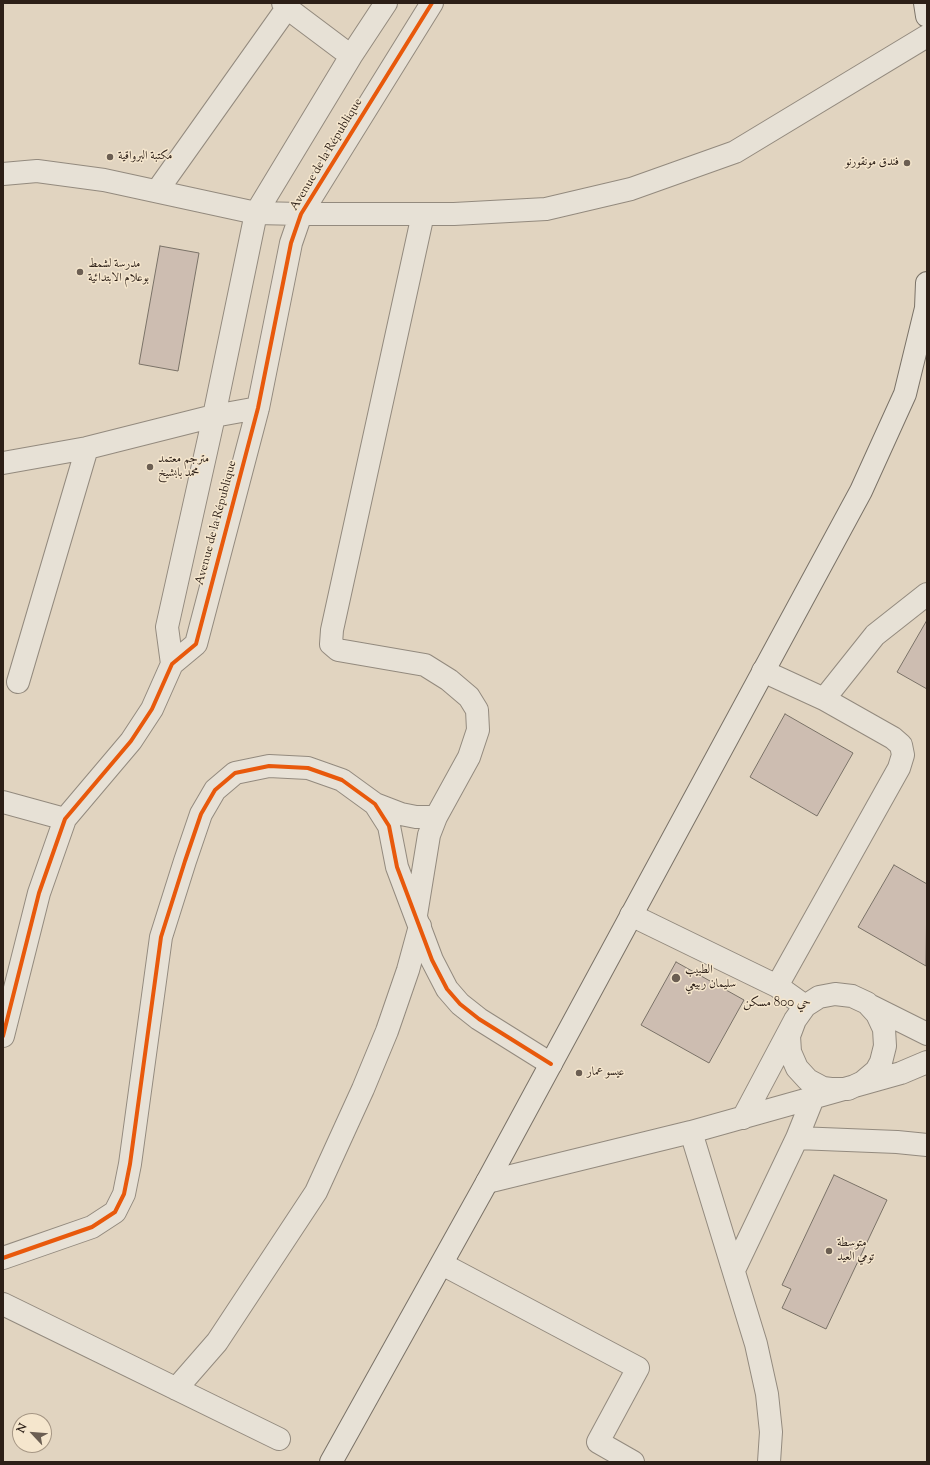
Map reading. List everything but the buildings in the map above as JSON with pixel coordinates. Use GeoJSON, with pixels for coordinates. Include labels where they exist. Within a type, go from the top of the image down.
{"type":"FeatureCollection","features":[{"type":"Feature","properties":{"kind":"street","name":"Avenue de la République"},"geometry":{"type":"LineString","coordinates":[[172,664],[167,627],[214,416],[256,212],[351,56],[386,3]]}},
{"type":"Feature","properties":{"kind":"street","name":"Avenue de la République"},"geometry":{"type":"LineString","coordinates":[[3,1036],[38,892],[65,819],[131,742],[152,709],[172,664],[196,644],[258,408],[291,243],[301,214],[432,3]]}},
{"type":"Feature","properties":{"kind":"street"},"geometry":{"type":"LineString","coordinates":[[926,3],[927,16]]}},
{"type":"Feature","properties":{"kind":"street"},"geometry":{"type":"LineString","coordinates":[[157,191],[285,5],[351,56]]}},
{"type":"Feature","properties":{"kind":"street"},"geometry":{"type":"LineString","coordinates":[[3,174],[37,171],[104,180],[256,212],[301,214],[454,214],[546,209],[631,189],[735,152],[927,36]]}},
{"type":"Feature","properties":{"kind":"street"},"geometry":{"type":"LineString","coordinates":[[176,1389],[217,1342],[316,1192],[363,1089],[387,1031],[408,970],[418,921],[429,835],[436,817],[469,757],[478,730],[476,710],[469,697],[449,680],[425,665],[338,650],[331,644],[332,630],[423,214]]}},
{"type":"Feature","properties":{"kind":"street"},"geometry":{"type":"LineString","coordinates":[[332,1462],[487,1182],[861,491],[905,394],[926,308],[927,283]]}},
{"type":"Feature","properties":{"kind":"street"},"geometry":{"type":"LineString","coordinates":[[3,463],[87,448],[214,416],[258,408]]}},
{"type":"Feature","properties":{"kind":"street"},"geometry":{"type":"LineString","coordinates":[[18,682],[87,448]]}},
{"type":"Feature","properties":{"kind":"street"},"geometry":{"type":"LineString","coordinates":[[824,699],[875,634],[927,594]]}},
{"type":"Feature","properties":{"kind":"street"},"geometry":{"type":"LineString","coordinates":[[763,671],[824,699],[893,738],[901,745],[903,755],[899,768],[777,986]]}},
{"type":"Feature","properties":{"kind":"street"},"geometry":{"type":"LineString","coordinates":[[3,1258],[92,1227],[115,1212],[124,1194],[130,1164],[161,937],[201,814],[215,790],[235,773],[269,766],[308,768],[342,780],[375,804],[401,814],[436,817]]}},
{"type":"Feature","properties":{"kind":"street"},"geometry":{"type":"LineString","coordinates":[[3,802],[65,819]]}},
{"type":"Feature","properties":{"kind":"street"},"geometry":{"type":"LineString","coordinates":[[375,804],[388,826],[397,868],[436,967],[447,989],[460,1004],[479,1019],[551,1064]]}},
{"type":"Feature","properties":{"kind":"street"},"geometry":{"type":"LineString","coordinates":[[631,915],[777,986],[800,1013]]}},
{"type":"Feature","properties":{"kind":"street"},"geometry":{"type":"LineString","coordinates":[[743,1118],[800,1013],[819,997],[835,994],[852,996],[927,1034]]}},
{"type":"Feature","properties":{"kind":"street"},"geometry":{"type":"LineString","coordinates":[[800,1013],[789,1036],[790,1052],[797,1068],[808,1080],[823,1088],[848,1088],[864,1082],[876,1071],[881,1062],[885,1046],[884,1029],[877,1014],[866,1003]]}},
{"type":"Feature","properties":{"kind":"street"},"geometry":{"type":"LineString","coordinates":[[487,1182],[743,1118],[901,1073],[927,1062]]}},
{"type":"Feature","properties":{"kind":"street"},"geometry":{"type":"LineString","coordinates":[[734,1270],[797,1138],[813,1098]]}},
{"type":"Feature","properties":{"kind":"street"},"geometry":{"type":"LineString","coordinates":[[691,1132],[756,1344],[767,1394],[771,1432],[768,1462]]}},
{"type":"Feature","properties":{"kind":"street"},"geometry":{"type":"LineString","coordinates":[[797,1138],[897,1142],[927,1145]]}},
{"type":"Feature","properties":{"kind":"street"},"geometry":{"type":"LineString","coordinates":[[442,1264],[638,1368],[598,1442],[633,1462]]}},
{"type":"Feature","properties":{"kind":"street"},"geometry":{"type":"LineString","coordinates":[[3,1304],[279,1439]]}},
{"type":"Feature","properties":{"kind":"cycle path"},"geometry":{"type":"LineString","coordinates":[[3,1036],[39,893],[65,819],[131,741],[152,709],[172,664],[196,644],[258,408],[291,243],[301,214],[432,3]]}},
{"type":"Feature","properties":{"kind":"cycle path"},"geometry":{"type":"LineString","coordinates":[[3,1258],[92,1227],[115,1212],[124,1194],[130,1164],[161,937],[201,814],[215,790],[235,773],[269,766],[308,768],[342,780],[375,804],[389,826],[397,867],[432,960],[447,989],[460,1004],[479,1019],[551,1064]]}},
{"type":"Feature","properties":{"kind":"place","name":"مكتبة البرواقية"},"geometry":{"type":"Point","coordinates":[110,157]}},
{"type":"Feature","properties":{"kind":"place","name":"فندق مونقورنو"},"geometry":{"type":"Point","coordinates":[907,163]}},
{"type":"Feature","properties":{"kind":"place","name":"مدرسة لشمط بوعلام الابتدائية"},"geometry":{"type":"Point","coordinates":[80,272]}},
{"type":"Feature","properties":{"kind":"place","name":"مترجم معتمد محمد بابشيخ"},"geometry":{"type":"Point","coordinates":[150,467]}},
{"type":"Feature","properties":{"kind":"place","name":"الطبيب سليمان ربيعي"},"geometry":{"type":"Point","coordinates":[676,978]}},
{"type":"Feature","properties":{"kind":"place","name":"عيسو عمار"},"geometry":{"type":"Point","coordinates":[579,1073]}},
{"type":"Feature","properties":{"kind":"place","name":"متوسطة تومي العيد"},"geometry":{"type":"Point","coordinates":[829,1251]}},
{"type":"Feature","properties":{"kind":"district","name":"حي 800 مسكن"},"geometry":{"type":"Point","coordinates":[777,1004]}}]}
